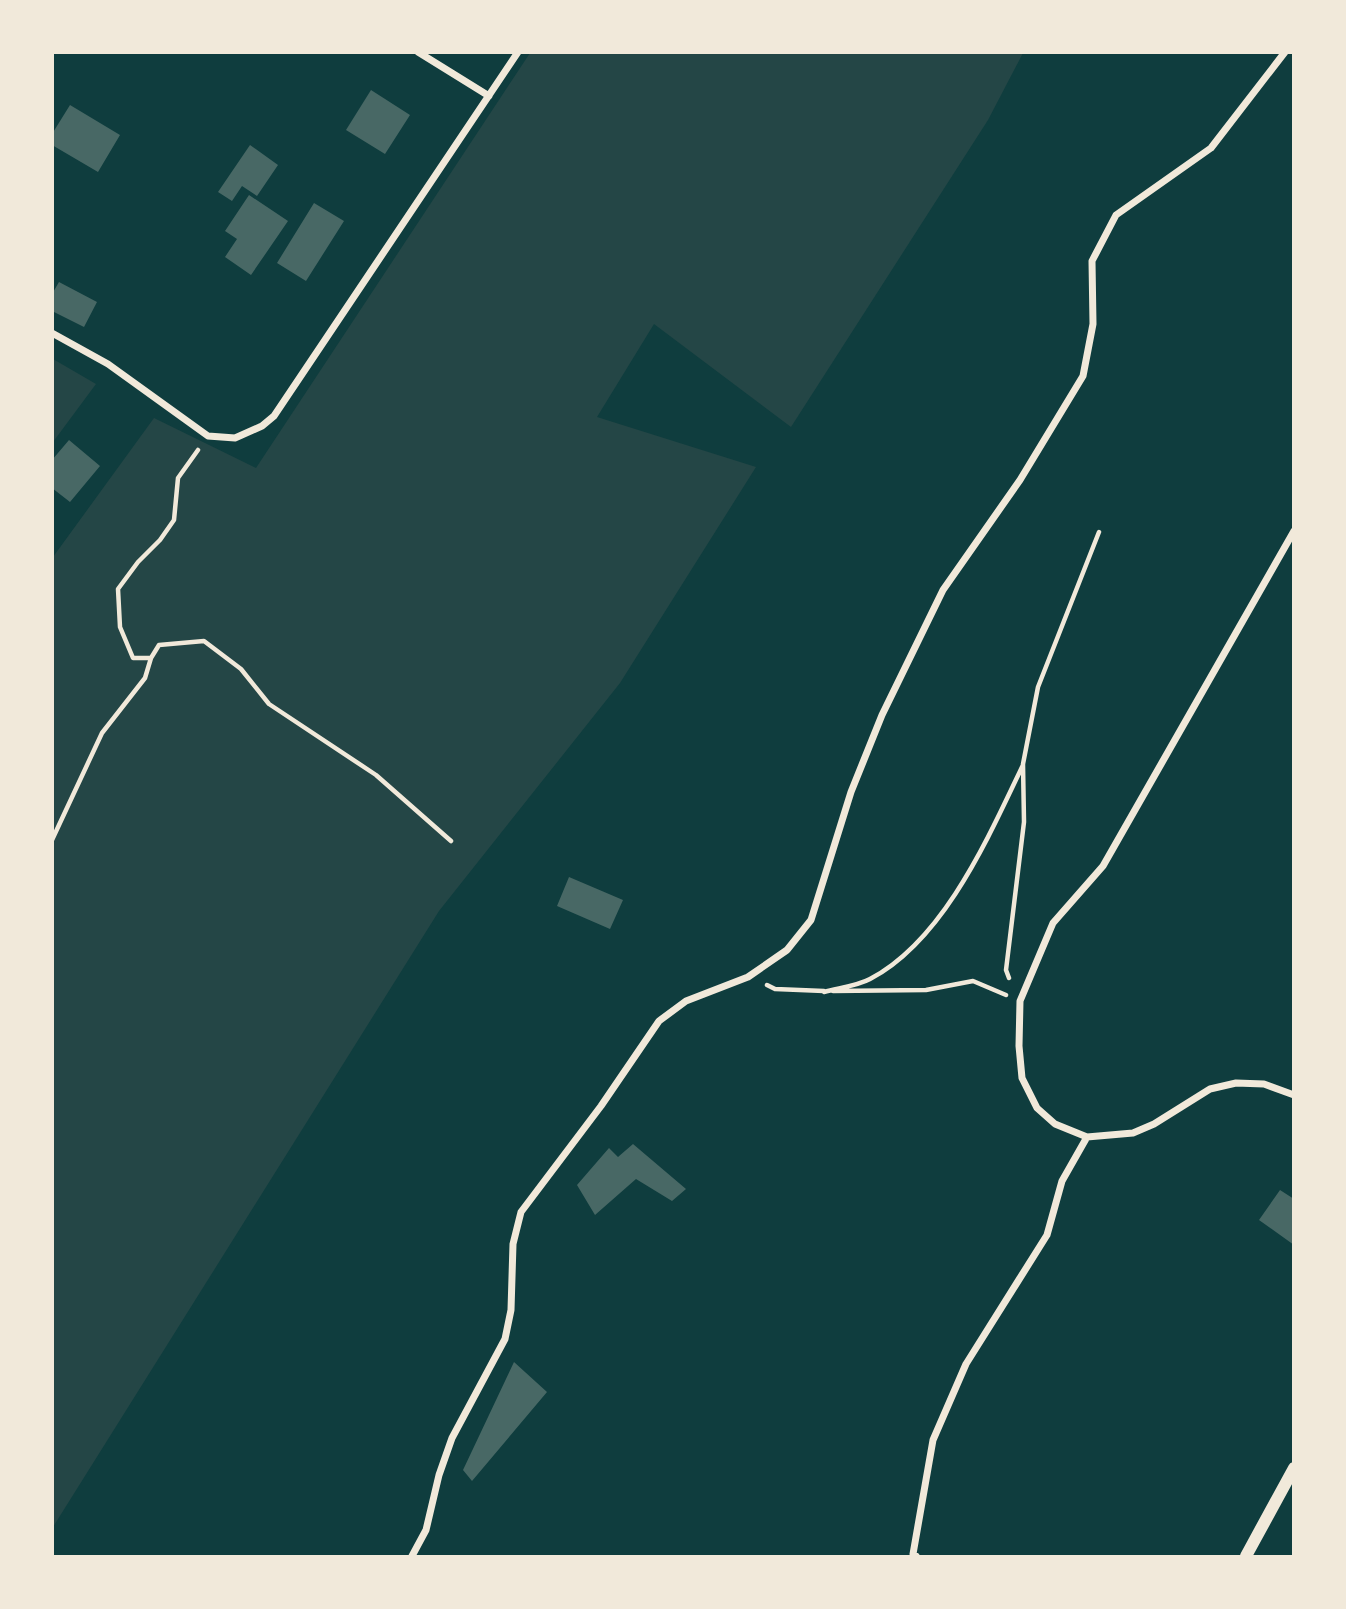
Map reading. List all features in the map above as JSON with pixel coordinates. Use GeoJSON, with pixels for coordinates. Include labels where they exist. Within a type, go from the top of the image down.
{"type":"FeatureCollection","features":[{"type":"Feature","properties":{"kind":"street"},"geometry":{"type":"LineString","coordinates":[[418,52],[489,96]]}},
{"type":"Feature","properties":{"kind":"street"},"geometry":{"type":"LineString","coordinates":[[52,333],[108,364],[208,436],[235,438],[262,426],[274,416],[518,52]]}},
{"type":"Feature","properties":{"kind":"street"},"geometry":{"type":"LineString","coordinates":[[412,1556],[426,1530],[439,1475],[452,1438],[505,1339],[511,1310],[513,1244],[521,1212],[601,1106],[659,1021],[686,1001],[748,977],[788,950],[811,920],[851,792],[882,715],[943,590],[1020,480],[1083,376],[1093,324],[1092,261],[1116,215],[1211,148],[1285,52]]}},
{"type":"Feature","properties":{"kind":"street"},"geometry":{"type":"LineString","coordinates":[[1293,531],[1103,866],[1053,923],[1020,1001],[1019,1046],[1022,1078],[1037,1108],[1055,1124],[1087,1137],[1109,1136],[1143,1129],[1188,1105],[1210,1089],[1236,1083],[1264,1084],[1293,1095]]}},
{"type":"Feature","properties":{"kind":"street"},"geometry":{"type":"LineString","coordinates":[[916,1556],[913,1554],[933,1440],[966,1364],[1047,1234],[1062,1181],[1087,1137]]}},
{"type":"Feature","properties":{"kind":"street"},"geometry":{"type":"LineString","coordinates":[[1246,1556],[1293,1468]]}},
{"type":"Feature","properties":{"kind":"path"},"geometry":{"type":"LineString","coordinates":[[150,658],[133,658],[120,628],[118,589],[138,562],[160,540],[173,520],[178,478],[208,436]]}},
{"type":"Feature","properties":{"kind":"path"},"geometry":{"type":"LineString","coordinates":[[1020,1001],[1006,970],[1024,822],[1023,764],[1038,687],[1099,532]]}},
{"type":"Feature","properties":{"kind":"path"},"geometry":{"type":"LineString","coordinates":[[52,840],[102,733],[145,678],[150,658],[159,645],[204,641],[241,669],[270,704],[376,775],[451,842]]}},
{"type":"Feature","properties":{"kind":"path"},"geometry":{"type":"LineString","coordinates":[[824,992],[868,980],[900,959],[932,926],[964,878],[1023,764]]}},
{"type":"Feature","properties":{"kind":"path"},"geometry":{"type":"LineString","coordinates":[[748,977],[775,989],[824,992],[926,990],[973,981],[1020,1001]]}},
{"type":"Feature","properties":{"kind":"shaded area"},"geometry":{"type":"Polygon","coordinates":[[[530,53],[1023,53],[988,120],[791,427],[654,324],[597,417],[756,467],[620,683],[439,911],[53,1527],[53,557],[154,418],[256,468],[530,53]]]}},
{"type":"Feature","properties":{"kind":"shaded area"},"geometry":{"type":"Polygon","coordinates":[[[53,359],[96,384],[53,442],[53,359]]]}},
{"type":"Feature","properties":{"kind":"building"},"geometry":{"type":"Polygon","coordinates":[[[371,90],[410,115],[385,154],[346,130],[371,90]]]}},
{"type":"Feature","properties":{"kind":"building"},"geometry":{"type":"Polygon","coordinates":[[[70,105],[120,135],[98,172],[52,145],[52,134],[70,105]]]}},
{"type":"Feature","properties":{"kind":"building"},"geometry":{"type":"Polygon","coordinates":[[[250,145],[278,165],[257,196],[242,186],[232,201],[218,192],[250,145]]]}},
{"type":"Feature","properties":{"kind":"building"},"geometry":{"type":"Polygon","coordinates":[[[249,195],[288,221],[251,275],[225,257],[237,239],[225,231],[249,195]]]}},
{"type":"Feature","properties":{"kind":"building"},"geometry":{"type":"Polygon","coordinates":[[[314,203],[344,221],[306,281],[277,263],[314,203]]]}},
{"type":"Feature","properties":{"kind":"building"},"geometry":{"type":"Polygon","coordinates":[[[59,282],[97,302],[84,327],[52,311],[52,294],[59,282]]]}},
{"type":"Feature","properties":{"kind":"building"},"geometry":{"type":"Polygon","coordinates":[[[69,440],[100,466],[70,502],[52,488],[52,460],[69,440]]]}},
{"type":"Feature","properties":{"kind":"building"},"geometry":{"type":"Polygon","coordinates":[[[569,877],[623,900],[610,929],[557,906],[569,877]]]}},
{"type":"Feature","properties":{"kind":"building"},"geometry":{"type":"Polygon","coordinates":[[[633,1144],[686,1189],[672,1201],[636,1179],[595,1215],[577,1185],[609,1148],[618,1157],[633,1144]]]}},
{"type":"Feature","properties":{"kind":"building"},"geometry":{"type":"Polygon","coordinates":[[[1280,1190],[1294,1199],[1294,1245],[1259,1220],[1280,1190]]]}},
{"type":"Feature","properties":{"kind":"building"},"geometry":{"type":"Polygon","coordinates":[[[514,1362],[547,1392],[472,1481],[463,1470],[514,1362]]]}}]}
